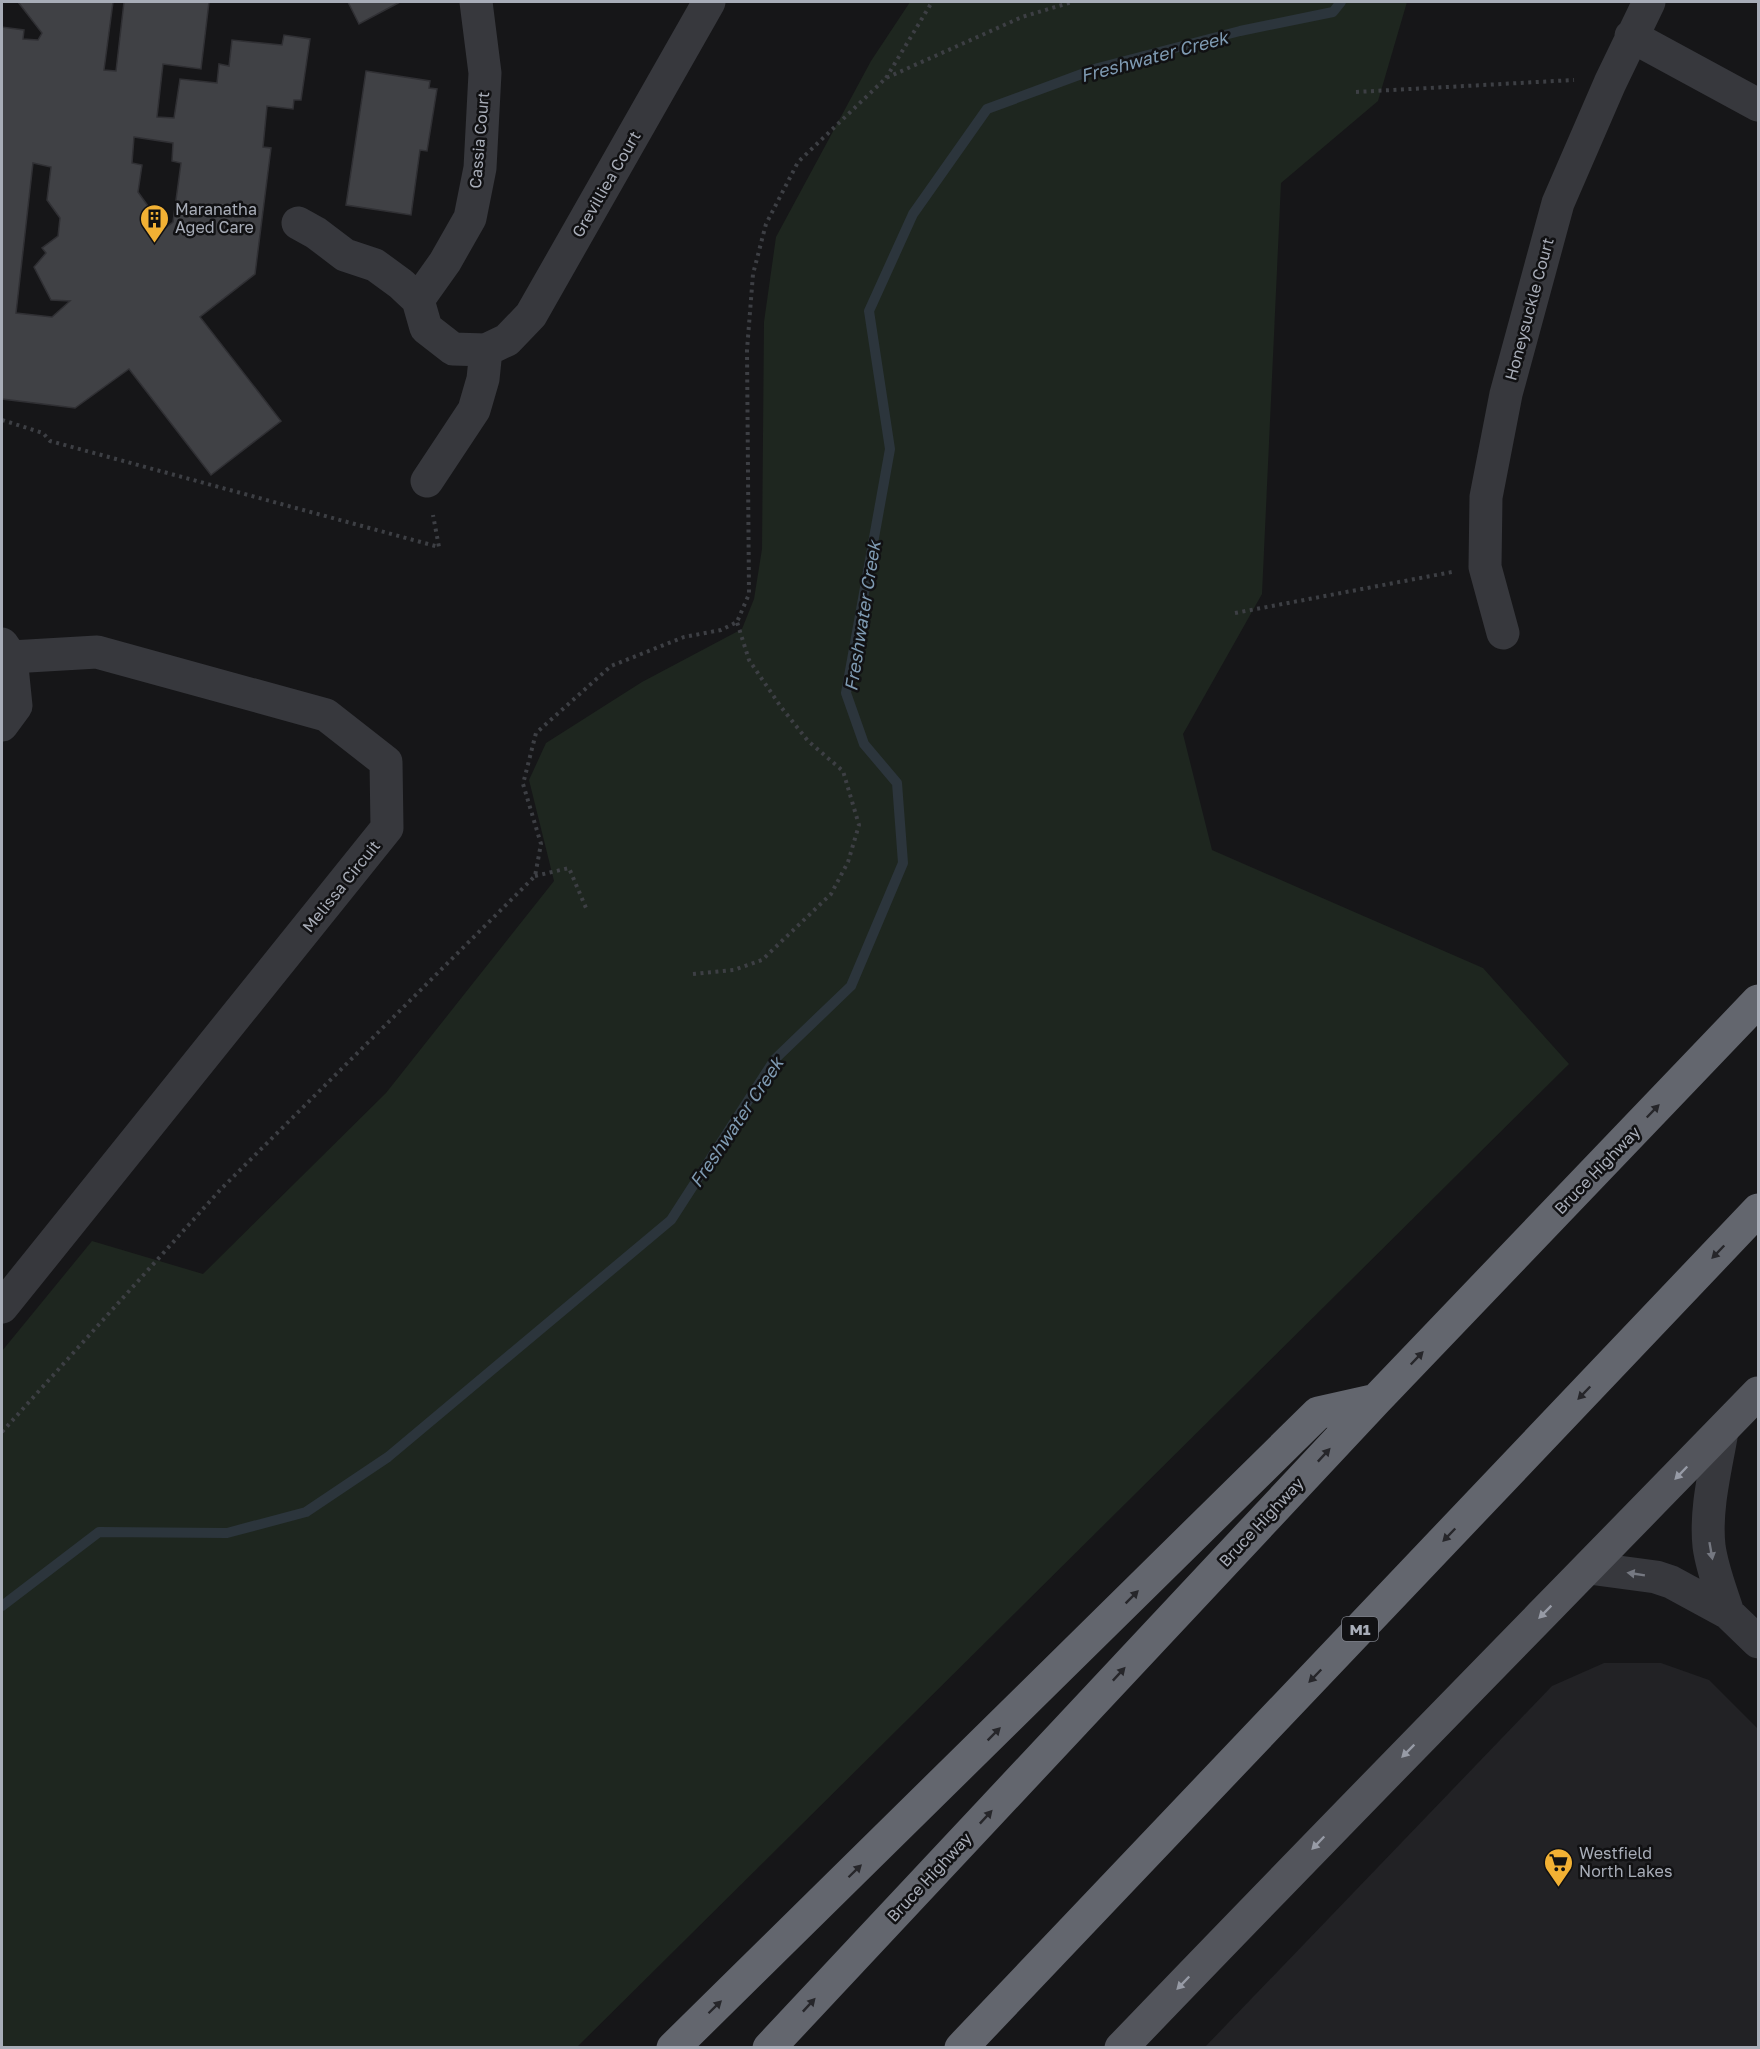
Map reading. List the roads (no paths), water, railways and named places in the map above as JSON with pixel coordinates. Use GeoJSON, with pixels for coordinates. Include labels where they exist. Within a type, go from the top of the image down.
{"type":"FeatureCollection","features":[{"type":"Feature","properties":{"kind":"highway","name":"Bruce Highway"},"geometry":{"type":"LineString","coordinates":[[769,2048],[1376,1400],[1758,1001]]}},
{"type":"Feature","properties":{"kind":"highway","name":"M1"},"geometry":{"type":"LineString","coordinates":[[961,2048],[1758,1210]]}},
{"type":"Feature","properties":{"kind":"highway"},"geometry":{"type":"LineString","coordinates":[[673,2048],[1318,1413],[1376,1400]]}},
{"type":"Feature","properties":{"kind":"main road"},"geometry":{"type":"LineString","coordinates":[[1121,2048],[1758,1393]]}},
{"type":"Feature","properties":{"kind":"street","name":"Cassia Court"},"geometry":{"type":"LineString","coordinates":[[418,300],[445,262],[470,218],[480,168],[485,73],[476,2]]}},
{"type":"Feature","properties":{"kind":"street","name":"Grevilliea Court"},"geometry":{"type":"LineString","coordinates":[[486,350],[507,340],[531,315],[709,2]]}},
{"type":"Feature","properties":{"kind":"street","name":"Honeysuckle Court"},"geometry":{"type":"LineString","coordinates":[[1503,633],[1485,567],[1486,497],[1506,394],[1558,203],[1631,36],[1649,2]]}},
{"type":"Feature","properties":{"kind":"street"},"geometry":{"type":"LineString","coordinates":[[1631,36],[1758,105]]}},
{"type":"Feature","properties":{"kind":"street"},"geometry":{"type":"LineString","coordinates":[[298,223],[316,233],[345,255],[375,265],[401,284],[418,300],[426,328],[453,349],[486,350],[483,379],[474,410],[427,481]]}},
{"type":"Feature","properties":{"kind":"street"},"geometry":{"type":"LineString","coordinates":[[2,725],[16,706],[6,651]]}},
{"type":"Feature","properties":{"kind":"street","name":"Melissa Circuit"},"geometry":{"type":"LineString","coordinates":[[2,1307],[387,828],[386,762],[326,715],[97,652],[6,651]]}},
{"type":"Feature","properties":{"kind":"street"},"geometry":{"type":"LineString","coordinates":[[1722,1431],[1708,1525],[1709,1547],[1714,1570],[1728,1613]]}},
{"type":"Feature","properties":{"kind":"street"},"geometry":{"type":"LineString","coordinates":[[1589,1568],[1656,1577],[1671,1582],[1728,1613],[1758,1642]]}},
{"type":"Feature","properties":{"kind":"waterway","name":"Freshwater Creek"},"geometry":{"type":"LineString","coordinates":[[2,1606],[99,1532],[227,1533],[306,1512],[388,1457],[671,1220],[775,1059],[851,986],[903,863],[897,783],[864,744],[846,693],[890,449],[869,311],[913,214],[987,109],[1098,68],[1240,31],[1333,12],[1341,2]]}},
{"type":"Feature","properties":{"kind":"place","name":"Maranatha Aged Care"},"geometry":{"type":"Point","coordinates":[154,244]}},
{"type":"Feature","properties":{"kind":"place","name":"Westfield North Lakes"},"geometry":{"type":"Point","coordinates":[1558,1888]}}]}
